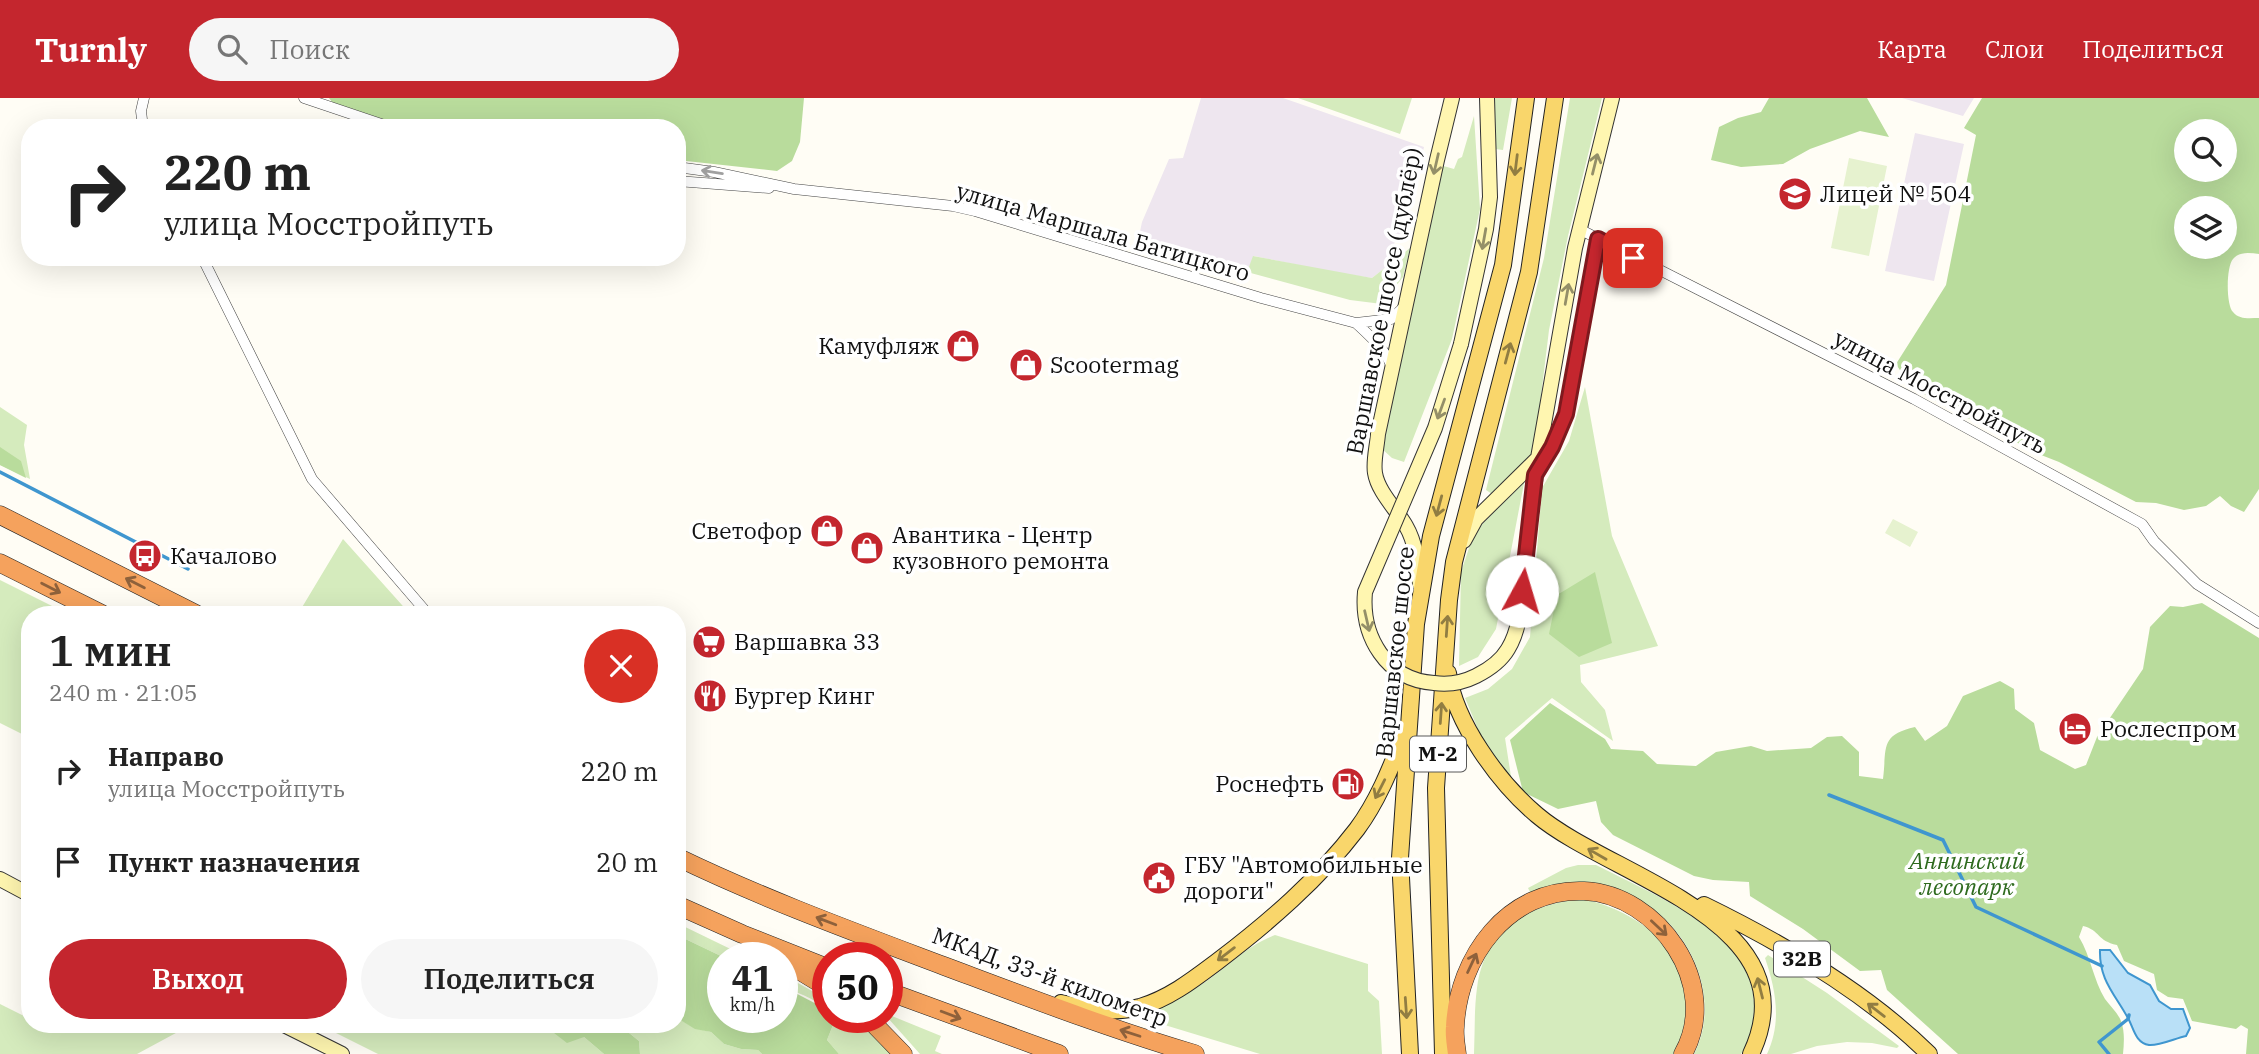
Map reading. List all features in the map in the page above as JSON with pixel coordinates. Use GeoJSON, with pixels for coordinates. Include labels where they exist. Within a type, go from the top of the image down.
{"type":"FeatureCollection","features":[{"type":"Feature","properties":{"kind":"highway"},"geometry":{"type":"LineString","coordinates":[[0,515],[180,606]]}},
{"type":"Feature","properties":{"kind":"highway"},"geometry":{"type":"LineString","coordinates":[[0,563],[86,606]]}},
{"type":"Feature","properties":{"kind":"highway","name":"МКАД, 33-й километр"},"geometry":{"type":"LineString","coordinates":[[686,861],[758,895],[889,946],[1195,1054]]}},
{"type":"Feature","properties":{"kind":"highway"},"geometry":{"type":"LineString","coordinates":[[1458,1054],[1454,1028],[1466,976],[1476,953],[1490,933],[1508,915],[1531,901],[1557,893],[1585,891],[1611,897],[1637,910],[1658,925],[1676,945],[1688,968],[1694,991],[1695,1018],[1688,1046],[1683,1054]]}},
{"type":"Feature","properties":{"kind":"highway"},"geometry":{"type":"LineString","coordinates":[[686,909],[749,942]]}},
{"type":"Feature","properties":{"kind":"highway"},"geometry":{"type":"LineString","coordinates":[[686,909],[812,962]]}},
{"type":"Feature","properties":{"kind":"highway"},"geometry":{"type":"LineString","coordinates":[[903,996],[1059,1054]]}},
{"type":"Feature","properties":{"kind":"highway"},"geometry":{"type":"LineString","coordinates":[[883,1033],[903,1054]]}},
{"type":"Feature","properties":{"kind":"main road","name":"Варшавское шоссе (дублёр)"},"geometry":{"type":"LineString","coordinates":[[1421,589],[1417,559],[1408,529],[1382,491],[1375,475],[1378,434],[1452,98]]}},
{"type":"Feature","properties":{"kind":"main road"},"geometry":{"type":"LineString","coordinates":[[1487,98],[1489,208],[1477,278],[1461,344],[1434,428],[1365,592],[1367,628],[1377,649],[1388,664],[1404,677],[1426,683],[1467,681],[1489,670],[1507,652],[1516,634],[1535,475],[1579,229],[1612,98]]}},
{"type":"Feature","properties":{"kind":"main road","name":"Варшавское шоссе"},"geometry":{"type":"LineString","coordinates":[[1409,1054],[1400,858],[1413,652],[1431,536],[1503,265],[1526,98]]}},
{"type":"Feature","properties":{"kind":"main road"},"geometry":{"type":"LineString","coordinates":[[1555,98],[1529,272],[1454,562],[1445,652],[1449,681],[1473,739],[1513,793],[1564,835],[1660,885]]}},
{"type":"Feature","properties":{"kind":"main road"},"geometry":{"type":"LineString","coordinates":[[1454,562],[1476,519],[1538,458]]}},
{"type":"Feature","properties":{"kind":"main road","name":"М-2"},"geometry":{"type":"LineString","coordinates":[[1443,1054],[1436,788],[1445,652]]}},
{"type":"Feature","properties":{"kind":"main road"},"geometry":{"type":"LineString","coordinates":[[1008,990],[1081,1007],[1120,1010],[1149,1004],[1180,989],[1245,940],[1316,878],[1357,829],[1372,805],[1408,727]]}},
{"type":"Feature","properties":{"kind":"main road"},"geometry":{"type":"LineString","coordinates":[[0,879],[21,890]]}},
{"type":"Feature","properties":{"kind":"main road","name":"32B"},"geometry":{"type":"LineString","coordinates":[[1660,885],[1703,912],[1730,935],[1747,956],[1758,978],[1763,999],[1763,1019],[1751,1054]]}},
{"type":"Feature","properties":{"kind":"main road","name":"32B"},"geometry":{"type":"LineString","coordinates":[[1660,885],[1730,918],[1801,958],[1865,1002],[1929,1054]]}},
{"type":"Feature","properties":{"kind":"main road"},"geometry":{"type":"LineString","coordinates":[[1438,933],[1454,1028]]}},
{"type":"Feature","properties":{"kind":"main road"},"geometry":{"type":"LineString","coordinates":[[300,1033],[342,1054]]}},
{"type":"Feature","properties":{"kind":"street"},"geometry":{"type":"LineString","coordinates":[[142,119],[144,98]]}},
{"type":"Feature","properties":{"kind":"street"},"geometry":{"type":"LineString","coordinates":[[304,98],[366,119]]}},
{"type":"Feature","properties":{"kind":"street","name":"улица Маршала Батицкого"},"geometry":{"type":"LineString","coordinates":[[686,168],[794,189]]}},
{"type":"Feature","properties":{"kind":"street","name":"улица Маршала Батицкого"},"geometry":{"type":"LineString","coordinates":[[686,182],[794,189],[953,206],[1261,298],[1356,323],[1391,319],[1405,307]]}},
{"type":"Feature","properties":{"kind":"street","name":"улица Мосстройпуть"},"geometry":{"type":"LineString","coordinates":[[1579,229],[1914,399],[2142,524],[2154,541],[2197,584],[2259,623]]}},
{"type":"Feature","properties":{"kind":"street"},"geometry":{"type":"LineString","coordinates":[[1535,475],[1552,447],[1566,414],[1598,239]]}},
{"type":"Feature","properties":{"kind":"street"},"geometry":{"type":"LineString","coordinates":[[206,266],[312,479],[421,606]]}},
{"type":"Feature","properties":{"kind":"street","name":"улица Маршала Батицкого"},"geometry":{"type":"LineString","coordinates":[[1356,323],[1375,340],[1389,358],[1392,367]]}},
{"type":"Feature","properties":{"kind":"shaded area"},"geometry":{"type":"Polygon","coordinates":[[[1201,98],[1283,98],[1424,147],[1402,233],[1396,239],[1386,267],[1372,278],[1254,256],[1247,272],[1138,241],[1142,222],[1169,159],[1183,158],[1201,98]]]}},
{"type":"Feature","properties":{"kind":"shaded area"},"geometry":{"type":"Polygon","coordinates":[[[1902,98],[1974,98],[1963,116],[1902,98]]]}},
{"type":"Feature","properties":{"kind":"shaded area"},"geometry":{"type":"Polygon","coordinates":[[[1915,133],[1964,144],[1934,281],[1885,271],[1915,133]]]}},
{"type":"Feature","properties":{"kind":"green space"},"geometry":{"type":"Polygon","coordinates":[[[329,98],[804,98],[800,142],[792,161],[777,171],[686,161],[686,119],[382,119],[335,106],[329,98]]]}},
{"type":"Feature","properties":{"kind":"green space"},"geometry":{"type":"Polygon","coordinates":[[[1298,98],[1412,98],[1400,134],[1298,98]]]}},
{"type":"Feature","properties":{"kind":"green space"},"geometry":{"type":"Polygon","coordinates":[[[1495,98],[1512,98],[1503,150],[1495,149],[1495,98]]]}},
{"type":"Feature","properties":{"kind":"green space"},"geometry":{"type":"Polygon","coordinates":[[[1570,98],[1602,98],[1568,236],[1549,330],[1534,454],[1492,494],[1486,490],[1544,258],[1570,98]]]}},
{"type":"Feature","properties":{"kind":"green space"},"geometry":{"type":"Polygon","coordinates":[[[1769,98],[1867,98],[1889,137],[1860,131],[1810,149],[1783,164],[1741,167],[1711,160],[1719,127],[1761,112],[1769,98]]]}},
{"type":"Feature","properties":{"kind":"green space"},"geometry":{"type":"Polygon","coordinates":[[[1982,98],[2259,98],[2259,254],[2237,256],[2237,196],[2174,196],[2174,259],[2233,259],[2228,286],[2231,308],[2235,315],[2259,318],[2259,489],[2244,512],[2231,506],[2220,496],[2206,506],[2184,510],[2156,503],[2136,502],[1978,421],[1967,418],[1922,393],[1903,375],[1896,364],[1946,285],[1976,135],[1964,128],[1982,98]]]}},
{"type":"Feature","properties":{"kind":"green space"},"geometry":{"type":"Polygon","coordinates":[[[1474,116],[1480,209],[1452,339],[1404,462],[1392,458],[1381,448],[1440,165],[1454,169],[1458,159],[1462,157],[1474,116]]]}},
{"type":"Feature","properties":{"kind":"green space"},"geometry":{"type":"Polygon","coordinates":[[[1849,158],[1887,166],[1869,256],[1831,248],[1849,158]]]}},
{"type":"Feature","properties":{"kind":"green space"},"geometry":{"type":"Polygon","coordinates":[[[1410,248],[1403,277],[1382,304],[1350,300],[1247,272],[1253,256],[1372,278],[1410,248]]]}},
{"type":"Feature","properties":{"kind":"green space"},"geometry":{"type":"Polygon","coordinates":[[[1585,387],[1612,536],[1658,646],[1580,665],[1581,682],[1605,710],[1613,741],[1552,698],[1505,738],[1512,783],[1480,734],[1465,698],[1488,689],[1512,669],[1530,637],[1542,488],[1569,441],[1585,387]]]}},
{"type":"Feature","properties":{"kind":"green space"},"geometry":{"type":"Polygon","coordinates":[[[0,407],[27,425],[24,445],[30,479],[0,465],[0,407]]]}},
{"type":"Feature","properties":{"kind":"green space"},"geometry":{"type":"Polygon","coordinates":[[[0,447],[21,461],[26,478],[0,465],[0,447]]]}},
{"type":"Feature","properties":{"kind":"green space"},"geometry":{"type":"Polygon","coordinates":[[[1525,478],[1496,629],[1478,657],[1459,666],[1461,572],[1474,533],[1525,478]]]}},
{"type":"Feature","properties":{"kind":"green space"},"geometry":{"type":"Polygon","coordinates":[[[1893,519],[1918,532],[1910,547],[1885,533],[1893,519]]]}},
{"type":"Feature","properties":{"kind":"green space"},"geometry":{"type":"Polygon","coordinates":[[[343,539],[403,606],[303,606],[343,539]]]}},
{"type":"Feature","properties":{"kind":"green space"},"geometry":{"type":"Polygon","coordinates":[[[1595,572],[1612,643],[1579,657],[1549,634],[1557,595],[1595,572]]]}},
{"type":"Feature","properties":{"kind":"green space"},"geometry":{"type":"Polygon","coordinates":[[[0,580],[52,606],[21,606],[21,734],[0,723],[0,580]]]}},
{"type":"Feature","properties":{"kind":"green space","name":"Аннинский лесопарк"},"geometry":{"type":"Polygon","coordinates":[[[2202,603],[2259,638],[2259,1054],[2246,1054],[2248,1029],[2241,1025],[2236,1029],[2192,1021],[2183,999],[2168,997],[2157,990],[2154,974],[2124,961],[2117,945],[2083,926],[2079,937],[2105,999],[2121,1021],[2124,1033],[2123,1054],[1958,1054],[1887,990],[1881,970],[1860,971],[1803,929],[1750,896],[1749,882],[1694,876],[1613,835],[1601,822],[1596,801],[1558,809],[1523,792],[1510,740],[1550,703],[1605,739],[1611,749],[1643,751],[1657,764],[1696,766],[1716,752],[1751,746],[1767,751],[1811,748],[1827,737],[1842,736],[1859,752],[1859,776],[1883,779],[1885,751],[1895,734],[1915,727],[1925,741],[1947,726],[1963,696],[2000,681],[2014,689],[2015,709],[2034,723],[2040,750],[2075,769],[2086,765],[2097,737],[2143,669],[2150,627],[2170,606],[2183,607],[2202,603]]]}},
{"type":"Feature","properties":{"kind":"green space"},"geometry":{"type":"Polygon","coordinates":[[[1596,865],[1671,903],[1720,938],[1739,959],[1751,983],[1754,1009],[1747,1043],[1741,1054],[1694,1054],[1702,1032],[1705,1010],[1703,987],[1685,944],[1672,926],[1655,910],[1635,898],[1586,883],[1550,886],[1530,892],[1528,888],[1566,868],[1596,865]]]}},
{"type":"Feature","properties":{"kind":"green space"},"geometry":{"type":"Polygon","coordinates":[[[1583,899],[1610,907],[1634,919],[1655,935],[1671,954],[1682,975],[1686,999],[1684,1026],[1674,1054],[1474,1054],[1477,988],[1489,949],[1512,923],[1527,914],[1544,907],[1583,899]]]}},
{"type":"Feature","properties":{"kind":"green space"},"geometry":{"type":"Polygon","coordinates":[[[686,927],[716,942],[707,942],[707,949],[686,939],[686,927]]]}},
{"type":"Feature","properties":{"kind":"green space"},"geometry":{"type":"Polygon","coordinates":[[[1275,935],[1368,964],[1368,991],[1379,1001],[1382,1054],[1260,1054],[1145,1019],[1145,1014],[1191,991],[1251,948],[1275,935]]]}},
{"type":"Feature","properties":{"kind":"green space"},"geometry":{"type":"Polygon","coordinates":[[[686,939],[707,949],[707,1031],[686,1024],[686,939]]]}},
{"type":"Feature","properties":{"kind":"green space"},"geometry":{"type":"Polygon","coordinates":[[[1768,955],[1827,993],[1899,1046],[1897,1048],[1847,1042],[1817,1046],[1791,1054],[1767,1054],[1776,1018],[1772,982],[1765,958],[1768,955]]]}},
{"type":"Feature","properties":{"kind":"green space"},"geometry":{"type":"Polygon","coordinates":[[[798,983],[812,991],[812,1000],[798,993],[798,983]]]}},
{"type":"Feature","properties":{"kind":"green space"},"geometry":{"type":"Polygon","coordinates":[[[798,994],[812,1002],[812,1033],[830,1033],[827,1040],[839,1054],[762,1054],[758,1050],[724,1044],[712,1033],[798,1033],[798,994]]]}},
{"type":"Feature","properties":{"kind":"green space"},"geometry":{"type":"Polygon","coordinates":[[[0,1004],[21,1014],[21,1033],[176,1033],[137,1054],[0,1054],[0,1004]]]}},
{"type":"Feature","properties":{"kind":"green space"},"geometry":{"type":"Polygon","coordinates":[[[903,1021],[941,1036],[935,1051],[942,1054],[920,1054],[901,1033],[903,1021]]]}},
{"type":"Feature","properties":{"kind":"green space"},"geometry":{"type":"Polygon","coordinates":[[[686,1023],[712,1033],[724,1044],[758,1050],[762,1054],[640,1054],[639,1041],[629,1033],[686,1033],[686,1023]]]}},
{"type":"Feature","properties":{"kind":"green space"},"geometry":{"type":"Polygon","coordinates":[[[336,1033],[554,1033],[584,1037],[604,1054],[378,1054],[336,1033]]]}},
{"type":"Feature","properties":{"kind":"green space"},"geometry":{"type":"Polygon","coordinates":[[[554,1033],[629,1033],[639,1041],[640,1054],[604,1054],[584,1037],[567,1043],[554,1033]]]}},
{"type":"Feature","properties":{"kind":"green space"},"geometry":{"type":"Polygon","coordinates":[[[830,1033],[870,1033],[893,1054],[839,1054],[827,1040],[830,1033]]]}},
{"type":"Feature","properties":{"kind":"water"},"geometry":{"type":"Polygon","coordinates":[[[2100,950],[2110,950],[2128,973],[2150,985],[2159,1001],[2171,1009],[2183,1009],[2190,1028],[2186,1036],[2153,1045],[2138,1039],[2105,979],[2100,950]]]}},
{"type":"Feature","properties":{"kind":"waterway"},"geometry":{"type":"LineString","coordinates":[[0,472],[188,569]]}},
{"type":"Feature","properties":{"kind":"waterway"},"geometry":{"type":"LineString","coordinates":[[1829,795],[1943,840],[1976,907],[2102,966]]}},
{"type":"Feature","properties":{"kind":"waterway"},"geometry":{"type":"LineString","coordinates":[[2109,1054],[2099,1042],[2128,1019],[2129,1015]]}},
{"type":"Feature","properties":{"kind":"place","name":"Лицей № 504"},"geometry":{"type":"Point","coordinates":[1795,194]}},
{"type":"Feature","properties":{"kind":"place","name":"Камуфляж"},"geometry":{"type":"Point","coordinates":[963,346]}},
{"type":"Feature","properties":{"kind":"place","name":"Scootermag"},"geometry":{"type":"Point","coordinates":[1026,365]}},
{"type":"Feature","properties":{"kind":"place","name":"Светофор"},"geometry":{"type":"Point","coordinates":[827,531]}},
{"type":"Feature","properties":{"kind":"place","name":"Авантика - Центр кузовного ремонта"},"geometry":{"type":"Point","coordinates":[867,548]}},
{"type":"Feature","properties":{"kind":"place","name":"Качалово"},"geometry":{"type":"Point","coordinates":[145,556]}},
{"type":"Feature","properties":{"kind":"place","name":"Варшавка 33"},"geometry":{"type":"Point","coordinates":[709,642]}},
{"type":"Feature","properties":{"kind":"place","name":"Бургер Кинг"},"geometry":{"type":"Point","coordinates":[710,696]}},
{"type":"Feature","properties":{"kind":"place","name":"Рослеспром"},"geometry":{"type":"Point","coordinates":[2075,729]}},
{"type":"Feature","properties":{"kind":"place","name":"Роснефть"},"geometry":{"type":"Point","coordinates":[1348,784]}},
{"type":"Feature","properties":{"kind":"place","name":"ГБУ \"Автомобильные дороги\""},"geometry":{"type":"Point","coordinates":[1159,878]}},
{"type":"Feature","properties":{"kind":"route"},"geometry":{"type":"LineString","coordinates":[[1522,591],[1535,475],[1552,447],[1566,414],[1598,239],[1633,258]]}}]}
